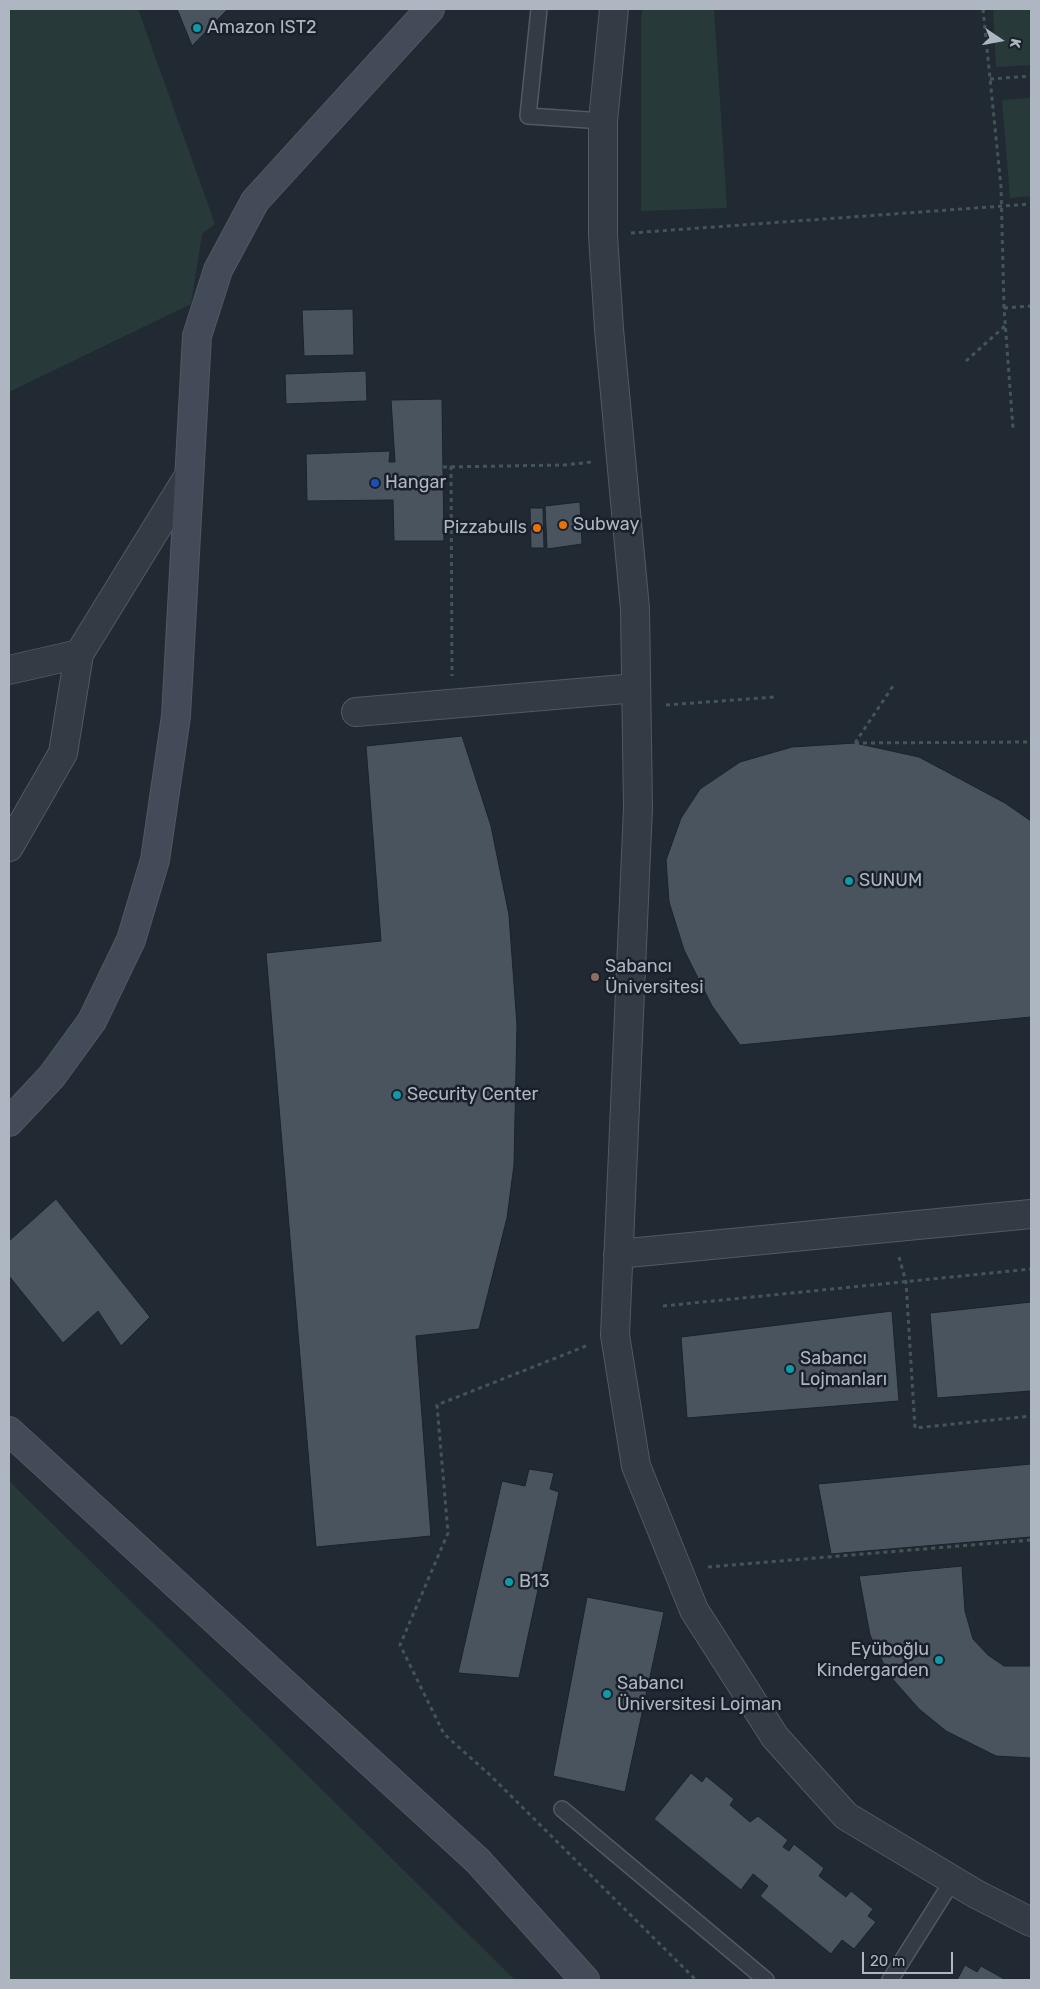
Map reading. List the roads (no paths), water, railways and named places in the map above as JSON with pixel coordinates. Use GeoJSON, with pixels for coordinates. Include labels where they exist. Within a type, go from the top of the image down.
{"type":"FeatureCollection","features":[{"type":"Feature","properties":{"kind":"street"},"geometry":{"type":"LineString","coordinates":[[9,1122],[52,1076],[92,1020],[131,940],[155,860],[176,716],[197,336],[218,270],[255,201],[430,9]]}},
{"type":"Feature","properties":{"kind":"street"},"geometry":{"type":"LineString","coordinates":[[614,9],[603,121],[603,235],[609,329],[635,609],[638,808],[615,1335],[636,1466],[694,1610],[781,1744],[846,1816],[953,1880],[1031,1922]]}},
{"type":"Feature","properties":{"kind":"street"},"geometry":{"type":"LineString","coordinates":[[9,846],[63,754],[79,654],[188,477]]}},
{"type":"Feature","properties":{"kind":"street"},"geometry":{"type":"LineString","coordinates":[[9,670],[79,654]]}},
{"type":"Feature","properties":{"kind":"street"},"geometry":{"type":"LineString","coordinates":[[356,712],[452,703],[636,697]]}},
{"type":"Feature","properties":{"kind":"street"},"geometry":{"type":"LineString","coordinates":[[618,1254],[1031,1214]]}},
{"type":"Feature","properties":{"kind":"street"},"geometry":{"type":"LineString","coordinates":[[9,1431],[478,1861],[585,1980]]}},
{"type":"Feature","properties":{"kind":"lane"},"geometry":{"type":"LineString","coordinates":[[539,9],[528,116],[603,121]]}},
{"type":"Feature","properties":{"kind":"lane"},"geometry":{"type":"LineString","coordinates":[[562,1809],[766,1980]]}},
{"type":"Feature","properties":{"kind":"lane"},"geometry":{"type":"LineString","coordinates":[[890,1980],[953,1880]]}},
{"type":"Feature","properties":{"kind":"place","name":"Amazon IST2"},"geometry":{"type":"Point","coordinates":[197,28]}},
{"type":"Feature","properties":{"kind":"place","name":"Hangar"},"geometry":{"type":"Point","coordinates":[375,483]}},
{"type":"Feature","properties":{"kind":"place","name":"Subway"},"geometry":{"type":"Point","coordinates":[563,525]}},
{"type":"Feature","properties":{"kind":"place","name":"Pizzabulls"},"geometry":{"type":"Point","coordinates":[537,528]}},
{"type":"Feature","properties":{"kind":"place","name":"SUNUM"},"geometry":{"type":"Point","coordinates":[849,881]}},
{"type":"Feature","properties":{"kind":"place","name":"Sabancı Üniversitesi"},"geometry":{"type":"Point","coordinates":[595,977]}},
{"type":"Feature","properties":{"kind":"place","name":"Security Center"},"geometry":{"type":"Point","coordinates":[397,1095]}},
{"type":"Feature","properties":{"kind":"place","name":"Sabancı Lojmanları"},"geometry":{"type":"Point","coordinates":[790,1369]}},
{"type":"Feature","properties":{"kind":"place","name":"B13"},"geometry":{"type":"Point","coordinates":[509,1582]}},
{"type":"Feature","properties":{"kind":"place","name":"Eyüboğlu Kindergarden"},"geometry":{"type":"Point","coordinates":[939,1660]}},
{"type":"Feature","properties":{"kind":"place","name":"Sabancı Üniversitesi Lojman"},"geometry":{"type":"Point","coordinates":[607,1694]}}]}
